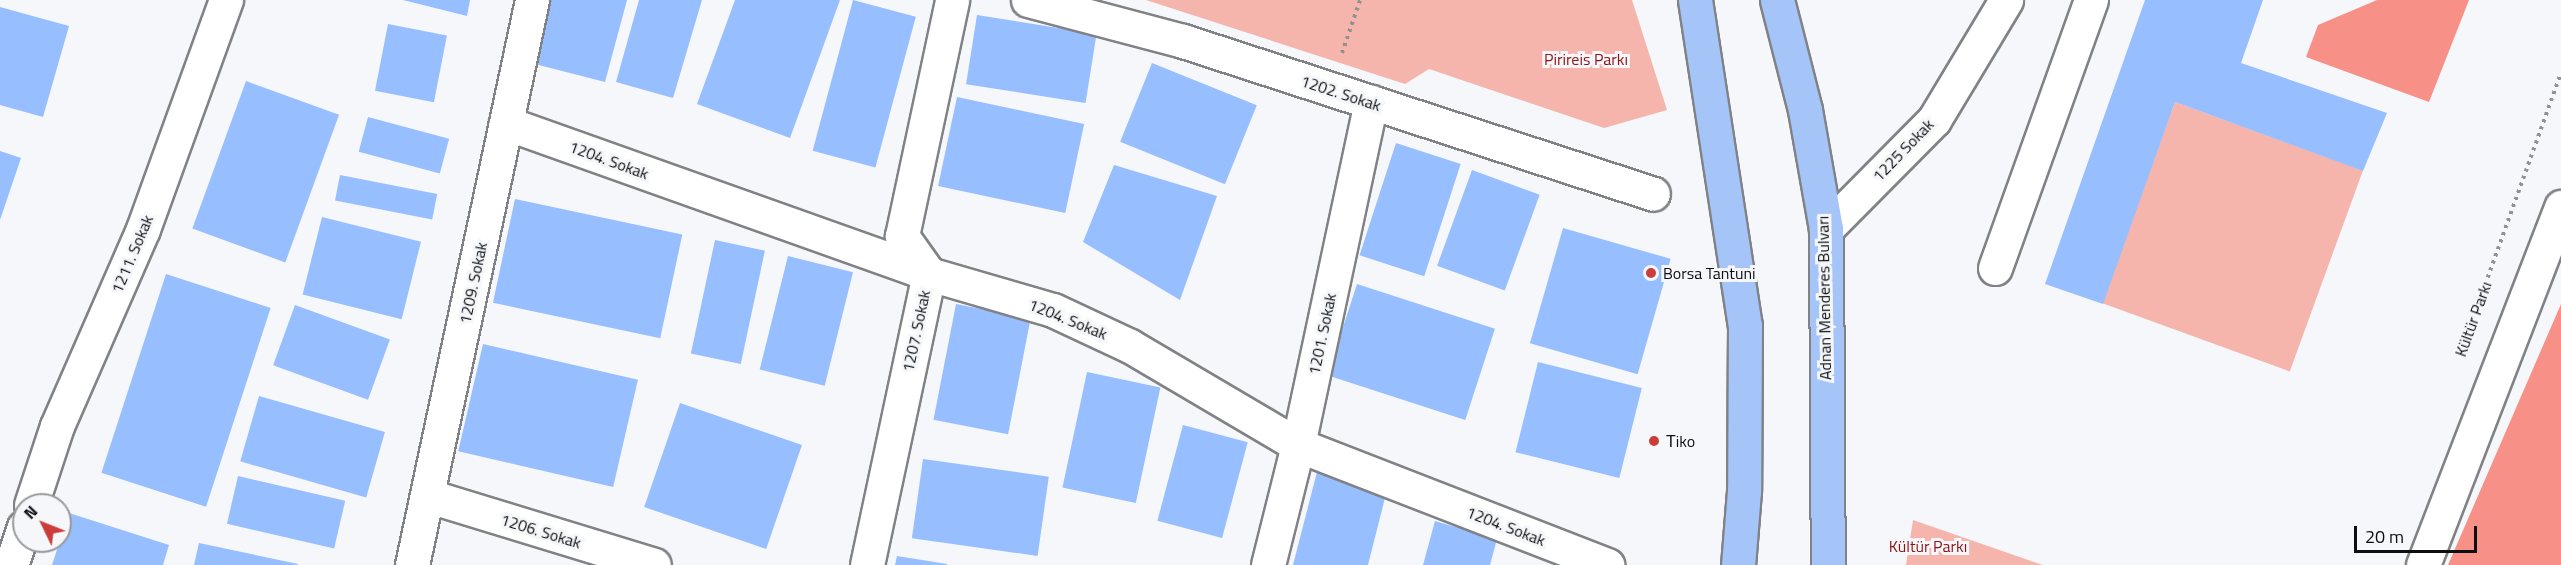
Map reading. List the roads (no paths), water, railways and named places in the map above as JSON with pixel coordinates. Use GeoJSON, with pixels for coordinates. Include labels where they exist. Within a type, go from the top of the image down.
{"type":"FeatureCollection","features":[{"type":"Feature","properties":{"kind":"main road"},"geometry":{"type":"LineString","coordinates":[[1695,0],[1745,325],[1744,491],[1738,565]]}},
{"type":"Feature","properties":{"kind":"main road","name":"Adnan Menderes Bulvarı"},"geometry":{"type":"LineString","coordinates":[[1777,0],[1805,110],[1826,229],[1828,565]]}},
{"type":"Feature","properties":{"kind":"street","name":"1211. Sokak"},"geometry":{"type":"LineString","coordinates":[[35,493],[57,426],[143,229],[226,0]]}},
{"type":"Feature","properties":{"kind":"street","name":"1209. Sokak"},"geometry":{"type":"LineString","coordinates":[[412,565],[429,496],[532,0]]}},
{"type":"Feature","properties":{"kind":"street","name":"1207. Sokak"},"geometry":{"type":"LineString","coordinates":[[867,565],[929,274],[902,236],[952,0]]}},
{"type":"Feature","properties":{"kind":"street","name":"1202. Sokak"},"geometry":{"type":"LineString","coordinates":[[1028,0],[1183,41],[1653,194]]}},
{"type":"Feature","properties":{"kind":"street","name":"1225 Sokak"},"geometry":{"type":"LineString","coordinates":[[1826,229],[1934,120],[2006,0]]}},
{"type":"Feature","properties":{"kind":"street"},"geometry":{"type":"LineString","coordinates":[[1995,268],[2091,0]]}},
{"type":"Feature","properties":{"kind":"street","name":"1201. Sokak"},"geometry":{"type":"LineString","coordinates":[[1268,565],[1298,445],[1371,102]]}},
{"type":"Feature","properties":{"kind":"street","name":"1204. Sokak"},"geometry":{"type":"LineString","coordinates":[[506,123],[929,274],[1053,310],[1130,346],[1298,445],[1608,565]]}},
{"type":"Feature","properties":{"kind":"street"},"geometry":{"type":"LineString","coordinates":[[2423,565],[2561,207]]}},
{"type":"Feature","properties":{"kind":"street","name":"1206. Sokak"},"geometry":{"type":"LineString","coordinates":[[429,496],[654,565]]}},
{"type":"Feature","properties":{"kind":"place","name":"Borsa Tantuni"},"geometry":{"type":"Point","coordinates":[1651,273]}},
{"type":"Feature","properties":{"kind":"place","name":"Тiko"},"geometry":{"type":"Point","coordinates":[1654,441]}},
{"type":"Feature","properties":{"kind":"park label","name":"Pirireis Parkı"},"geometry":{"type":"Point","coordinates":[1586,59]}},
{"type":"Feature","properties":{"kind":"park label","name":"Kültür Parkı"},"geometry":{"type":"Point","coordinates":[1928,546]}}]}
